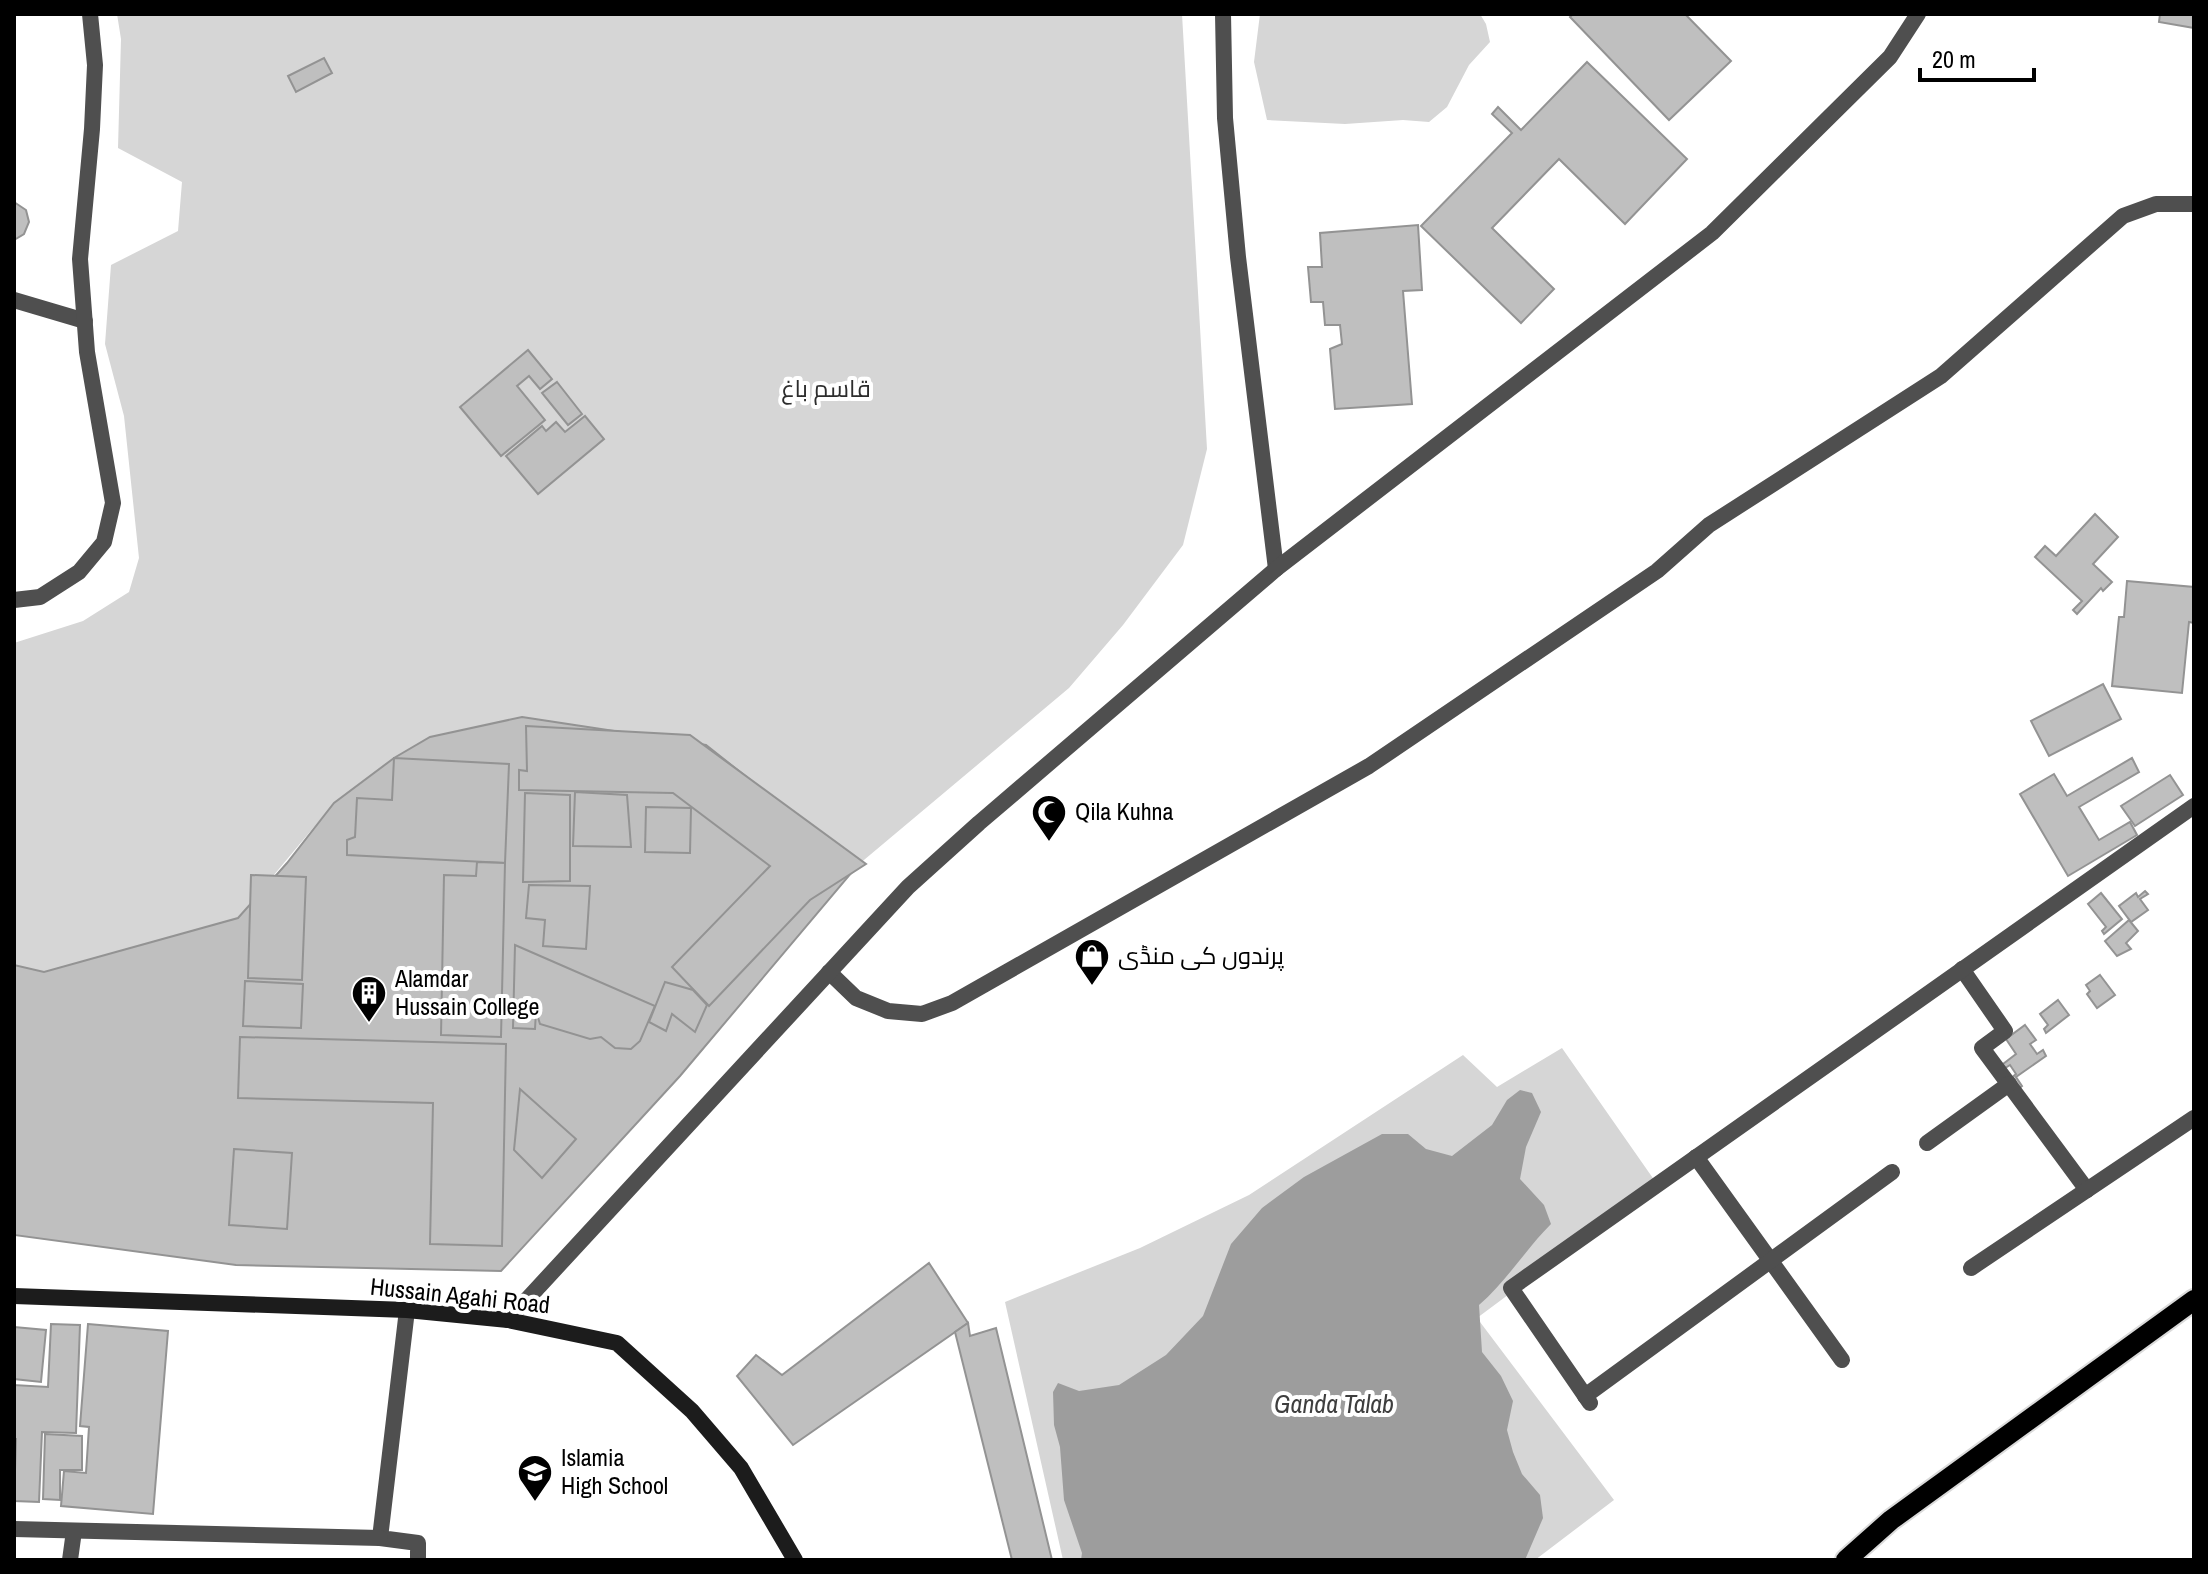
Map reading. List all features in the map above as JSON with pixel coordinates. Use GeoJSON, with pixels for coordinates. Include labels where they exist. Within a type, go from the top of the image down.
{"type":"FeatureCollection","features":[{"type":"Feature","properties":{"kind":"main road","name":"Hussain Agahi Road"},"geometry":{"type":"LineString","coordinates":[[14,1296],[407,1310],[508,1320],[617,1343],[692,1411],[741,1468],[795,1560]]}},
{"type":"Feature","properties":{"kind":"main road"},"geometry":{"type":"LineString","coordinates":[[1846,1560],[1891,1520],[2194,1300]]}},
{"type":"Feature","properties":{"kind":"street"},"geometry":{"type":"LineString","coordinates":[[14,600],[40,597],[79,572],[104,542],[113,503],[87,352],[80,259],[95,65],[90,14]]}},
{"type":"Feature","properties":{"kind":"street"},"geometry":{"type":"LineString","coordinates":[[1223,14],[1225,118],[1238,257],[1276,569]]}},
{"type":"Feature","properties":{"kind":"street"},"geometry":{"type":"LineString","coordinates":[[508,1320],[931,865],[1276,569],[1712,233],[1890,57],[1918,14]]}},
{"type":"Feature","properties":{"kind":"street"},"geometry":{"type":"LineString","coordinates":[[829,972],[856,998],[888,1011],[922,1014],[952,1003],[1369,766],[1657,571],[1709,525],[1941,376],[2123,216],[2156,204],[2194,204]]}},
{"type":"Feature","properties":{"kind":"street"},"geometry":{"type":"LineString","coordinates":[[14,300],[85,321]]}},
{"type":"Feature","properties":{"kind":"street"},"geometry":{"type":"LineString","coordinates":[[1892,1172],[1770,1260],[1588,1399],[1511,1288],[2194,806]]}},
{"type":"Feature","properties":{"kind":"street"},"geometry":{"type":"LineString","coordinates":[[1962,969],[2005,1031],[1982,1048],[2087,1190]]}},
{"type":"Feature","properties":{"kind":"street"},"geometry":{"type":"LineString","coordinates":[[1927,1143],[2009,1084]]}},
{"type":"Feature","properties":{"kind":"street"},"geometry":{"type":"LineString","coordinates":[[1971,1268],[2194,1118]]}},
{"type":"Feature","properties":{"kind":"street"},"geometry":{"type":"LineString","coordinates":[[1696,1157],[1842,1360]]}},
{"type":"Feature","properties":{"kind":"street"},"geometry":{"type":"LineString","coordinates":[[380,1538],[407,1310]]}},
{"type":"Feature","properties":{"kind":"street"},"geometry":{"type":"LineString","coordinates":[[14,1529],[380,1538],[418,1543],[418,1560]]}},
{"type":"Feature","properties":{"kind":"street"},"geometry":{"type":"LineString","coordinates":[[70,1560],[74,1531]]}},
{"type":"Feature","properties":{"kind":"green space","name":"قاسم باغ"},"geometry":{"type":"Polygon","coordinates":[[[117,14],[1182,14],[1207,449],[1183,545],[1123,625],[1069,688],[858,865],[706,745],[522,717],[430,737],[394,758],[334,803],[238,918],[44,972],[14,965],[14,643],[83,621],[129,592],[139,558],[124,416],[105,344],[111,265],[178,231],[182,182],[118,148],[121,39],[117,14]]]}},
{"type":"Feature","properties":{"kind":"green space"},"geometry":{"type":"Polygon","coordinates":[[[1260,14],[1480,14],[1490,42],[1469,65],[1447,107],[1429,122],[1403,120],[1345,124],[1267,120],[1254,62],[1260,14]]]}},
{"type":"Feature","properties":{"kind":"green space","name":"Ganda Talab"},"geometry":{"type":"Polygon","coordinates":[[[1562,1048],[1657,1184],[1477,1318],[1614,1500],[1535,1560],[1063,1560],[1005,1302],[1140,1248],[1249,1195],[1463,1055],[1497,1087],[1562,1048]]]}},
{"type":"Feature","properties":{"kind":"water","name":"Ganda Talab"},"geometry":{"type":"Polygon","coordinates":[[[1520,1090],[1532,1093],[1541,1112],[1526,1147],[1520,1179],[1544,1205],[1551,1224],[1479,1305],[1482,1352],[1501,1376],[1513,1401],[1507,1430],[1513,1452],[1522,1474],[1540,1495],[1543,1518],[1525,1560],[1081,1560],[1082,1553],[1064,1500],[1060,1447],[1054,1425],[1053,1392],[1058,1383],[1079,1391],[1119,1385],[1166,1355],[1203,1316],[1231,1244],[1262,1208],[1304,1177],[1382,1134],[1408,1134],[1426,1149],[1452,1156],[1492,1125],[1507,1100],[1520,1090]]]}},
{"type":"Feature","properties":{"kind":"building"},"geometry":{"type":"Polygon","coordinates":[[[1573,14],[1685,14],[1731,61],[1669,120],[1570,17],[1573,14]]]}},
{"type":"Feature","properties":{"kind":"building"},"geometry":{"type":"Polygon","coordinates":[[[2160,14],[2194,14],[2194,28],[2159,22],[2160,14]]]}},
{"type":"Feature","properties":{"kind":"building"},"geometry":{"type":"Polygon","coordinates":[[[324,58],[332,73],[296,92],[288,76],[324,58]]]}},
{"type":"Feature","properties":{"kind":"building"},"geometry":{"type":"Polygon","coordinates":[[[1587,62],[1687,159],[1625,224],[1559,159],[1492,228],[1554,289],[1521,323],[1421,226],[1512,133],[1492,114],[1498,107],[1521,130],[1587,62]]]}},
{"type":"Feature","properties":{"kind":"building"},"geometry":{"type":"Polygon","coordinates":[[[14,202],[26,210],[29,222],[24,234],[14,240],[14,202]]]}},
{"type":"Feature","properties":{"kind":"building"},"geometry":{"type":"Polygon","coordinates":[[[1418,225],[1422,290],[1403,291],[1412,404],[1335,409],[1330,349],[1342,344],[1340,325],[1325,325],[1323,302],[1311,302],[1308,267],[1322,267],[1320,233],[1418,225]]]}},
{"type":"Feature","properties":{"kind":"building"},"geometry":{"type":"Polygon","coordinates":[[[528,350],[552,379],[540,389],[529,376],[517,386],[545,420],[501,456],[460,407],[528,350]]]}},
{"type":"Feature","properties":{"kind":"building"},"geometry":{"type":"Polygon","coordinates":[[[557,382],[582,414],[568,425],[542,393],[557,382]]]}},
{"type":"Feature","properties":{"kind":"building"},"geometry":{"type":"Polygon","coordinates":[[[585,416],[604,439],[538,494],[506,456],[542,426],[546,431],[556,422],[565,432],[585,416]]]}},
{"type":"Feature","properties":{"kind":"building"},"geometry":{"type":"Polygon","coordinates":[[[2095,514],[2118,537],[2093,564],[2112,582],[2103,591],[2101,588],[2077,614],[2073,610],[2082,601],[2035,557],[2045,546],[2056,556],[2095,514]]]}},
{"type":"Feature","properties":{"kind":"building"},"geometry":{"type":"Polygon","coordinates":[[[2127,581],[2194,587],[2194,623],[2189,622],[2182,693],[2112,686],[2119,617],[2124,617],[2127,581]]]}},
{"type":"Feature","properties":{"kind":"building"},"geometry":{"type":"Polygon","coordinates":[[[2103,684],[2121,719],[2049,756],[2031,721],[2103,684]]]}},
{"type":"Feature","properties":{"kind":"building","name":"Alamdar Hussain College"},"geometry":{"type":"Polygon","coordinates":[[[522,717],[706,745],[858,865],[680,1076],[501,1271],[236,1265],[14,1235],[14,965],[44,972],[238,918],[334,803],[394,758],[430,737],[522,717]]]}},
{"type":"Feature","properties":{"kind":"building"},"geometry":{"type":"Polygon","coordinates":[[[526,726],[690,735],[866,864],[810,900],[709,1006],[672,967],[770,866],[673,793],[519,790],[519,770],[527,771],[526,726]]]}},
{"type":"Feature","properties":{"kind":"building"},"geometry":{"type":"Polygon","coordinates":[[[394,758],[509,764],[505,863],[347,855],[347,840],[355,837],[357,798],[392,800],[394,758]]]}},
{"type":"Feature","properties":{"kind":"building"},"geometry":{"type":"Polygon","coordinates":[[[2132,758],[2139,772],[2079,807],[2099,840],[2130,822],[2137,835],[2068,876],[2020,794],[2054,774],[2067,796],[2132,758]]]}},
{"type":"Feature","properties":{"kind":"building"},"geometry":{"type":"Polygon","coordinates":[[[2170,775],[2183,795],[2135,826],[2121,806],[2170,775]]]}},
{"type":"Feature","properties":{"kind":"building"},"geometry":{"type":"Polygon","coordinates":[[[575,792],[627,795],[631,847],[573,846],[575,792]]]}},
{"type":"Feature","properties":{"kind":"building"},"geometry":{"type":"Polygon","coordinates":[[[525,793],[570,795],[570,881],[523,882],[525,793]]]}},
{"type":"Feature","properties":{"kind":"building"},"geometry":{"type":"Polygon","coordinates":[[[646,807],[691,808],[690,853],[645,852],[646,807]]]}},
{"type":"Feature","properties":{"kind":"building"},"geometry":{"type":"Polygon","coordinates":[[[477,862],[505,863],[501,1037],[441,1035],[444,875],[476,876],[477,862]]]}},
{"type":"Feature","properties":{"kind":"building"},"geometry":{"type":"Polygon","coordinates":[[[251,875],[306,877],[302,980],[248,978],[251,875]]]}},
{"type":"Feature","properties":{"kind":"building"},"geometry":{"type":"Polygon","coordinates":[[[529,885],[590,886],[586,949],[543,946],[545,920],[526,918],[529,885]]]}},
{"type":"Feature","properties":{"kind":"building"},"geometry":{"type":"Polygon","coordinates":[[[2145,891],[2148,894],[2140,899],[2148,910],[2131,922],[2119,906],[2136,893],[2138,897],[2145,891]]]}},
{"type":"Feature","properties":{"kind":"building"},"geometry":{"type":"Polygon","coordinates":[[[2101,893],[2122,919],[2104,934],[2102,931],[2106,927],[2088,904],[2101,893]]]}},
{"type":"Feature","properties":{"kind":"building"},"geometry":{"type":"Polygon","coordinates":[[[2129,920],[2138,931],[2126,943],[2131,949],[2117,956],[2105,941],[2129,920]]]}},
{"type":"Feature","properties":{"kind":"building"},"geometry":{"type":"Polygon","coordinates":[[[515,945],[655,1006],[640,1041],[631,1049],[615,1048],[601,1037],[590,1039],[540,1024],[536,1011],[535,1029],[513,1028],[515,945]]]}},
{"type":"Feature","properties":{"kind":"building"},"geometry":{"type":"Polygon","coordinates":[[[2100,975],[2115,995],[2097,1008],[2087,994],[2090,991],[2086,985],[2100,975]]]}},
{"type":"Feature","properties":{"kind":"building"},"geometry":{"type":"Polygon","coordinates":[[[245,981],[303,984],[301,1028],[243,1026],[245,981]]]}},
{"type":"Feature","properties":{"kind":"building"},"geometry":{"type":"Polygon","coordinates":[[[665,982],[693,990],[707,1005],[695,1032],[672,1014],[666,1031],[649,1022],[665,982]]]}},
{"type":"Feature","properties":{"kind":"building"},"geometry":{"type":"Polygon","coordinates":[[[2058,1000],[2069,1015],[2046,1033],[2044,1029],[2048,1025],[2040,1014],[2058,1000]]]}},
{"type":"Feature","properties":{"kind":"building"},"geometry":{"type":"Polygon","coordinates":[[[2025,1025],[2036,1040],[2030,1044],[2037,1054],[2043,1050],[2046,1056],[2016,1077],[2022,1086],[2017,1090],[2010,1079],[2016,1074],[2010,1065],[2002,1070],[1999,1067],[2016,1054],[2006,1039],[2025,1025]]]}},
{"type":"Feature","properties":{"kind":"building"},"geometry":{"type":"Polygon","coordinates":[[[240,1037],[506,1044],[502,1246],[430,1244],[433,1103],[238,1098],[240,1037]]]}},
{"type":"Feature","properties":{"kind":"building"},"geometry":{"type":"Polygon","coordinates":[[[520,1089],[576,1139],[542,1178],[514,1150],[520,1089]]]}},
{"type":"Feature","properties":{"kind":"building"},"geometry":{"type":"Polygon","coordinates":[[[234,1149],[292,1153],[287,1229],[229,1225],[234,1149]]]}},
{"type":"Feature","properties":{"kind":"building"},"geometry":{"type":"Polygon","coordinates":[[[929,1263],[968,1323],[793,1445],[737,1376],[756,1355],[782,1375],[929,1263]]]}},
{"type":"Feature","properties":{"kind":"building"},"geometry":{"type":"Polygon","coordinates":[[[968,1323],[970,1336],[996,1328],[1052,1560],[1012,1560],[955,1332],[968,1323]]]}},
{"type":"Feature","properties":{"kind":"building"},"geometry":{"type":"Polygon","coordinates":[[[51,1324],[80,1325],[76,1433],[42,1432],[39,1502],[14,1501],[14,1385],[48,1387],[51,1324]]]}},
{"type":"Feature","properties":{"kind":"building"},"geometry":{"type":"Polygon","coordinates":[[[88,1324],[168,1331],[153,1514],[61,1506],[64,1471],[86,1473],[89,1427],[80,1426],[88,1324]]]}},
{"type":"Feature","properties":{"kind":"building"},"geometry":{"type":"Polygon","coordinates":[[[14,1327],[46,1330],[41,1382],[14,1379],[14,1327]]]}},
{"type":"Feature","properties":{"kind":"building"},"geometry":{"type":"Polygon","coordinates":[[[45,1434],[82,1436],[82,1470],[60,1470],[60,1500],[43,1499],[45,1434]]]}},
{"type":"Feature","properties":{"kind":"place","name":"Qila Kuhna"},"geometry":{"type":"Point","coordinates":[1049,843]}},
{"type":"Feature","properties":{"kind":"place","name":"پرندوں کی منڈی"},"geometry":{"type":"Point","coordinates":[1092,987]}},
{"type":"Feature","properties":{"kind":"place","name":"Alamdar Hussain College"},"geometry":{"type":"Point","coordinates":[369,1024]}},
{"type":"Feature","properties":{"kind":"place","name":"Islamia High School"},"geometry":{"type":"Point","coordinates":[535,1503]}}]}
